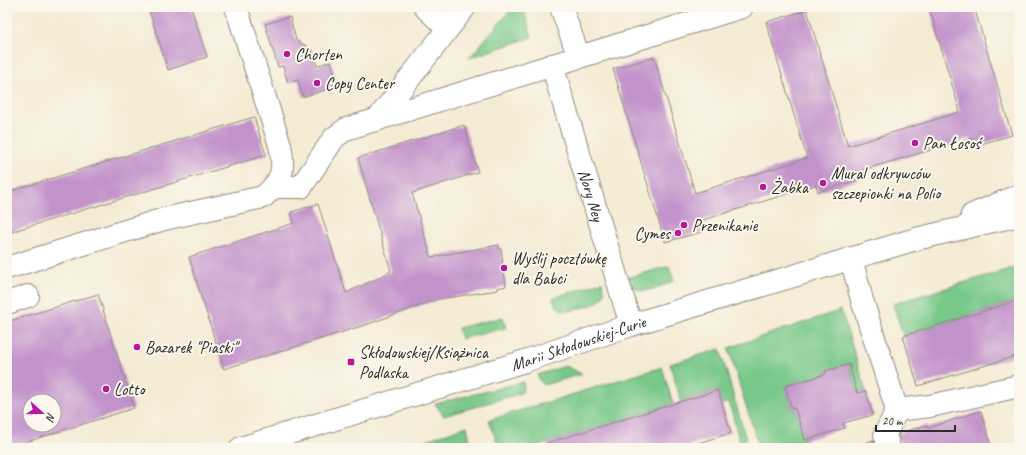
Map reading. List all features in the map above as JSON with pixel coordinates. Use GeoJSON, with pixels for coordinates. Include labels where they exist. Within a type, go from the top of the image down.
{"type":"FeatureCollection","features":[{"type":"Feature","properties":{"kind":"street"},"geometry":{"type":"LineString","coordinates":[[236,7],[280,145],[283,167],[279,187]]}},
{"type":"Feature","properties":{"kind":"street"},"geometry":{"type":"LineString","coordinates":[[425,7],[447,28]]}},
{"type":"Feature","properties":{"kind":"street"},"geometry":{"type":"LineString","coordinates":[[377,120],[447,28],[465,7]]}},
{"type":"Feature","properties":{"kind":"street"},"geometry":{"type":"LineString","coordinates":[[561,7],[579,57]]}},
{"type":"Feature","properties":{"kind":"street"},"geometry":{"type":"LineString","coordinates":[[7,268],[164,219],[263,197],[279,187],[301,187],[334,138],[346,129],[742,7]]}},
{"type":"Feature","properties":{"kind":"street","name":"Nory Ney"},"geometry":{"type":"LineString","coordinates":[[552,65],[631,325]]}},
{"type":"Feature","properties":{"kind":"street","name":"Marii Skłodowskiej-Curie"},"geometry":{"type":"LineString","coordinates":[[916,239],[1019,195]]}},
{"type":"Feature","properties":{"kind":"street","name":"Marii Skłodowskiej-Curie"},"geometry":{"type":"LineString","coordinates":[[241,448],[525,361],[631,325],[851,258],[916,239],[1019,215]]}},
{"type":"Feature","properties":{"kind":"street"},"geometry":{"type":"LineString","coordinates":[[851,258],[862,300],[897,410],[885,434],[889,448]]}},
{"type":"Feature","properties":{"kind":"street"},"geometry":{"type":"LineString","coordinates":[[7,303],[28,296]]}},
{"type":"Feature","properties":{"kind":"street"},"geometry":{"type":"LineString","coordinates":[[897,410],[930,406],[1019,386]]}},
{"type":"Feature","properties":{"kind":"green space"},"geometry":{"type":"Polygon","coordinates":[[[513,7],[523,7],[532,37],[469,58],[513,7]]]}},
{"type":"Feature","properties":{"kind":"green space"},"geometry":{"type":"Polygon","coordinates":[[[669,266],[674,281],[653,289],[635,289],[630,285],[626,278],[669,266]]]}},
{"type":"Feature","properties":{"kind":"green space"},"geometry":{"type":"Polygon","coordinates":[[[1019,266],[1019,300],[903,336],[893,304],[1019,266]]]}},
{"type":"Feature","properties":{"kind":"green space"},"geometry":{"type":"Polygon","coordinates":[[[602,282],[604,288],[603,298],[596,303],[567,311],[559,308],[554,302],[553,298],[602,282]]]}},
{"type":"Feature","properties":{"kind":"green space"},"geometry":{"type":"Polygon","coordinates":[[[841,310],[866,391],[857,393],[849,364],[825,371],[826,374],[785,386],[792,409],[795,408],[805,440],[767,446],[758,444],[728,348],[841,310]]]}},
{"type":"Feature","properties":{"kind":"green space"},"geometry":{"type":"Polygon","coordinates":[[[503,317],[506,328],[461,339],[458,328],[503,317]]]}},
{"type":"Feature","properties":{"kind":"green space"},"geometry":{"type":"Polygon","coordinates":[[[720,349],[746,439],[745,442],[740,443],[729,402],[722,404],[718,391],[681,401],[670,364],[720,349]]]}},
{"type":"Feature","properties":{"kind":"green space"},"geometry":{"type":"Polygon","coordinates":[[[566,366],[582,374],[544,385],[537,375],[566,366]]]}},
{"type":"Feature","properties":{"kind":"green space"},"geometry":{"type":"Polygon","coordinates":[[[662,367],[673,404],[532,448],[499,448],[489,420],[662,367]]]}},
{"type":"Feature","properties":{"kind":"green space"},"geometry":{"type":"Polygon","coordinates":[[[523,382],[524,387],[521,393],[444,416],[435,404],[523,382]]]}},
{"type":"Feature","properties":{"kind":"green space"},"geometry":{"type":"Polygon","coordinates":[[[467,426],[470,441],[447,448],[403,448],[467,426]]]}},
{"type":"Feature","properties":{"kind":"building"},"geometry":{"type":"Polygon","coordinates":[[[148,7],[191,7],[207,57],[168,70],[148,7]]]}},
{"type":"Feature","properties":{"kind":"building"},"geometry":{"type":"Polygon","coordinates":[[[929,7],[974,7],[1012,135],[974,146],[971,138],[856,172],[858,180],[818,192],[816,185],[703,220],[705,231],[665,242],[613,69],[654,57],[695,193],[807,158],[766,22],[807,10],[848,146],[960,112],[929,7]]]}},
{"type":"Feature","properties":{"kind":"building"},"geometry":{"type":"Polygon","coordinates":[[[290,17],[296,40],[312,50],[317,66],[331,61],[338,86],[303,97],[298,80],[288,83],[283,66],[278,67],[265,24],[290,17]]]}},
{"type":"Feature","properties":{"kind":"building"},"geometry":{"type":"Polygon","coordinates":[[[254,117],[266,155],[7,233],[7,192],[254,117]]]}},
{"type":"Feature","properties":{"kind":"building"},"geometry":{"type":"Polygon","coordinates":[[[464,125],[478,172],[412,193],[431,257],[499,245],[499,249],[501,249],[506,286],[498,288],[498,290],[439,299],[368,324],[224,369],[189,257],[294,223],[291,212],[318,204],[346,293],[374,280],[391,271],[358,158],[464,125]]]}},
{"type":"Feature","properties":{"kind":"building"},"geometry":{"type":"Polygon","coordinates":[[[98,294],[134,408],[62,431],[62,393],[22,393],[22,433],[55,433],[7,448],[7,322],[98,294]]]}},
{"type":"Feature","properties":{"kind":"building"},"geometry":{"type":"Polygon","coordinates":[[[1019,300],[1019,355],[918,386],[903,336],[1019,300]]]}},
{"type":"Feature","properties":{"kind":"building"},"geometry":{"type":"Polygon","coordinates":[[[849,364],[857,393],[866,391],[873,415],[843,423],[845,428],[805,440],[795,408],[792,409],[785,386],[826,374],[825,371],[849,364]]]}},
{"type":"Feature","properties":{"kind":"building"},"geometry":{"type":"Polygon","coordinates":[[[718,390],[731,433],[681,448],[548,448],[547,443],[718,390]]]}},
{"type":"Feature","properties":{"kind":"building"},"geometry":{"type":"Polygon","coordinates":[[[981,411],[992,448],[901,448],[898,435],[900,433],[927,425],[928,428],[981,411]]]}},
{"type":"Feature","properties":{"kind":"building"},"geometry":{"type":"Polygon","coordinates":[[[874,440],[876,448],[868,448],[867,442],[874,440]]]}},
{"type":"Feature","properties":{"kind":"place","name":"Chorten"},"geometry":{"type":"Point","coordinates":[287,54]}},
{"type":"Feature","properties":{"kind":"place","name":"Copy Center"},"geometry":{"type":"Point","coordinates":[317,83]}},
{"type":"Feature","properties":{"kind":"place","name":"Pan Łosoś"},"geometry":{"type":"Point","coordinates":[915,143]}},
{"type":"Feature","properties":{"kind":"place","name":"Mural odkrywców szczepionki na Polio"},"geometry":{"type":"Point","coordinates":[823,183]}},
{"type":"Feature","properties":{"kind":"place","name":"Żabka"},"geometry":{"type":"Point","coordinates":[763,187]}},
{"type":"Feature","properties":{"kind":"place","name":"Przenikanie"},"geometry":{"type":"Point","coordinates":[684,225]}},
{"type":"Feature","properties":{"kind":"place","name":"Cymes"},"geometry":{"type":"Point","coordinates":[678,233]}},
{"type":"Feature","properties":{"kind":"place","name":"Wyślij pocztówkę dla Babci"},"geometry":{"type":"Point","coordinates":[504,268]}},
{"type":"Feature","properties":{"kind":"place","name":"Bazarek \"Piaski\""},"geometry":{"type":"Point","coordinates":[137,347]}},
{"type":"Feature","properties":{"kind":"place","name":"Skłodowskiej/Książnica Podlaska"},"geometry":{"type":"Point","coordinates":[351,362]}},
{"type":"Feature","properties":{"kind":"place","name":"Lotto"},"geometry":{"type":"Point","coordinates":[106,389]}}]}
